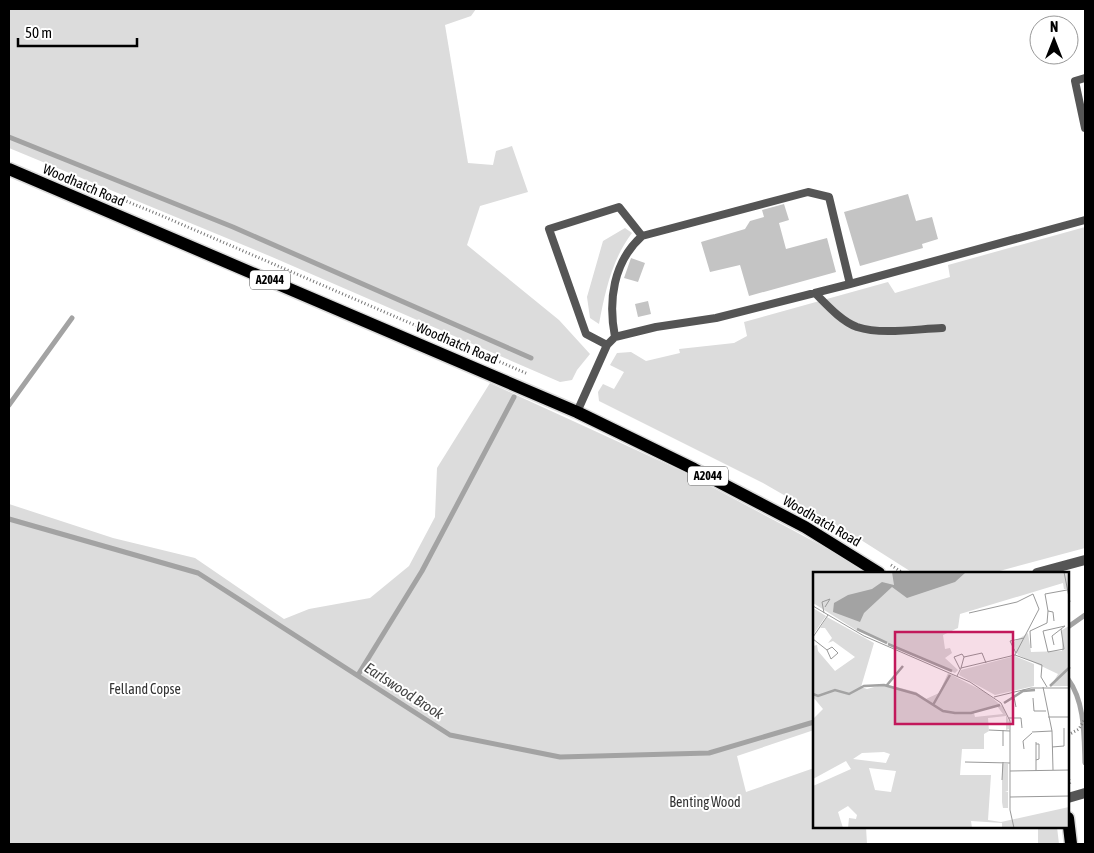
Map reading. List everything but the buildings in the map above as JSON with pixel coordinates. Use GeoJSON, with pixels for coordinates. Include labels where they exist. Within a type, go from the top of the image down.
{"type":"FeatureCollection","features":[{"type":"Feature","properties":{"kind":"main road","name":"Woodhatch Road"},"geometry":{"type":"LineString","coordinates":[[9,169],[577,412],[694,468],[805,527],[877,572]]}},
{"type":"Feature","properties":{"kind":"main road"},"geometry":{"type":"LineString","coordinates":[[1069,827],[1071,844]]}},
{"type":"Feature","properties":{"kind":"street"},"geometry":{"type":"LineString","coordinates":[[1041,572],[1085,560]]}},
{"type":"Feature","properties":{"kind":"street"},"geometry":{"type":"LineString","coordinates":[[1069,798],[1085,793]]}},
{"type":"Feature","properties":{"kind":"lane"},"geometry":{"type":"LineString","coordinates":[[1085,78],[1075,81],[1085,128]]}},
{"type":"Feature","properties":{"kind":"lane"},"geometry":{"type":"LineString","coordinates":[[615,337],[611,314],[618,270],[629,248],[642,236],[808,192],[829,196],[850,284]]}},
{"type":"Feature","properties":{"kind":"lane"},"geometry":{"type":"LineString","coordinates":[[607,345],[586,334],[549,229],[620,207],[642,236]]}},
{"type":"Feature","properties":{"kind":"lane"},"geometry":{"type":"LineString","coordinates":[[577,412],[607,345],[615,337],[656,327],[716,318],[850,284],[1085,220]]}},
{"type":"Feature","properties":{"kind":"lane"},"geometry":{"type":"LineString","coordinates":[[815,293],[834,312],[857,326],[880,330],[942,328]]}},
{"type":"Feature","properties":{"kind":"path"},"geometry":{"type":"LineString","coordinates":[[1069,734],[1078,729],[1085,719]]}},
{"type":"Feature","properties":{"kind":"green space"},"geometry":{"type":"Polygon","coordinates":[[[9,9],[476,9],[471,16],[445,25],[468,163],[493,165],[496,151],[512,146],[528,192],[480,206],[467,245],[559,320],[590,354],[577,370],[572,380],[560,382],[272,257],[9,148],[9,9]]]}},
{"type":"Feature","properties":{"kind":"green space"},"geometry":{"type":"Polygon","coordinates":[[[1085,227],[1085,548],[996,572],[911,572],[850,533],[763,483],[599,401],[598,392],[603,384],[614,389],[624,372],[610,365],[617,353],[631,352],[646,361],[680,353],[679,349],[734,343],[747,336],[744,322],[888,282],[895,293],[950,277],[948,265],[1085,227]]]}},
{"type":"Feature","properties":{"kind":"green space"},"geometry":{"type":"Polygon","coordinates":[[[625,228],[632,233],[614,265],[599,324],[590,318],[587,297],[603,241],[625,228]]]}},
{"type":"Feature","properties":{"kind":"green space","name":"Felland Copse"},"geometry":{"type":"Polygon","coordinates":[[[490,383],[682,471],[841,556],[863,572],[813,572],[813,730],[737,756],[746,792],[813,768],[813,828],[866,828],[867,844],[9,844],[9,504],[113,538],[195,558],[284,619],[309,609],[370,598],[409,566],[435,517],[437,468],[490,383]]]}},
{"type":"Feature","properties":{"kind":"green space"},"geometry":{"type":"Polygon","coordinates":[[[1038,828],[1057,828],[1059,844],[1038,844],[1038,828]]]}},
{"type":"Feature","properties":{"kind":"waterway"},"geometry":{"type":"LineString","coordinates":[[9,137],[233,227],[531,358]]}},
{"type":"Feature","properties":{"kind":"waterway"},"geometry":{"type":"LineString","coordinates":[[9,405],[72,318]]}},
{"type":"Feature","properties":{"kind":"waterway"},"geometry":{"type":"LineString","coordinates":[[358,675],[422,571],[514,397]]}},
{"type":"Feature","properties":{"kind":"waterway","name":"Earlswood Brook"},"geometry":{"type":"LineString","coordinates":[[9,519],[198,573],[450,735],[560,757],[709,753],[813,722]]}},
{"type":"Feature","properties":{"kind":"waterway","name":"Earlswood Brook"},"geometry":{"type":"LineString","coordinates":[[1069,626],[1085,615]]}},
{"type":"Feature","properties":{"kind":"waterway"},"geometry":{"type":"LineString","coordinates":[[1069,680],[1074,688],[1081,708],[1085,763]]}},
{"type":"Feature","properties":{"kind":"park label","name":"Benting Wood"},"geometry":{"type":"Point","coordinates":[705,802]}}]}
